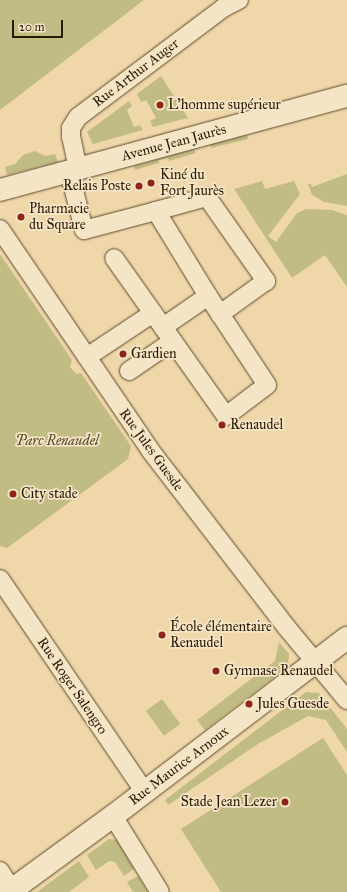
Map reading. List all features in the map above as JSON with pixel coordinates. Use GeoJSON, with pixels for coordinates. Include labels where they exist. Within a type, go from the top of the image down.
{"type":"FeatureCollection","features":[{"type":"Feature","properties":{"kind":"street","name":"Rue Arthur Auger"},"geometry":{"type":"LineString","coordinates":[[156,211],[84,230],[73,170],[71,128],[78,117],[223,8],[240,0]]}},
{"type":"Feature","properties":{"kind":"street","name":"Avenue Jean Jaurès"},"geometry":{"type":"LineString","coordinates":[[0,190],[347,96]]}},
{"type":"Feature","properties":{"kind":"street"},"geometry":{"type":"LineString","coordinates":[[114,258],[226,416],[267,385],[208,296],[156,211],[207,197],[266,281],[220,314]]}},
{"type":"Feature","properties":{"kind":"street","name":"Rue Jules Guesde"},"geometry":{"type":"LineString","coordinates":[[0,229],[150,450],[287,628],[347,700]]}},
{"type":"Feature","properties":{"kind":"street"},"geometry":{"type":"LineString","coordinates":[[87,356],[163,327],[208,296]]}},
{"type":"Feature","properties":{"kind":"street"},"geometry":{"type":"LineString","coordinates":[[128,371],[163,327]]}},
{"type":"Feature","properties":{"kind":"street","name":"Rue Roger Salengro"},"geometry":{"type":"LineString","coordinates":[[0,579],[145,792]]}},
{"type":"Feature","properties":{"kind":"street","name":"Rue Maurice Arnoux"},"geometry":{"type":"LineString","coordinates":[[11,891],[114,816],[347,638]]}},
{"type":"Feature","properties":{"kind":"street"},"geometry":{"type":"LineString","coordinates":[[114,816],[160,892]]}},
{"type":"Feature","properties":{"kind":"street"},"geometry":{"type":"LineString","coordinates":[[0,871],[11,891]]}},
{"type":"Feature","properties":{"kind":"green space"},"geometry":{"type":"Polygon","coordinates":[[[0,0],[144,0],[0,110],[0,0]]]}},
{"type":"Feature","properties":{"kind":"green space"},"geometry":{"type":"Polygon","coordinates":[[[161,76],[188,118],[153,127],[150,121],[156,118],[146,100],[141,102],[137,94],[161,76]]]}},
{"type":"Feature","properties":{"kind":"green space"},"geometry":{"type":"Polygon","coordinates":[[[129,101],[132,106],[127,110],[134,127],[140,125],[143,130],[93,144],[87,132],[129,101]]]}},
{"type":"Feature","properties":{"kind":"green space"},"geometry":{"type":"Polygon","coordinates":[[[247,135],[248,139],[211,148],[210,144],[247,135]]]}},
{"type":"Feature","properties":{"kind":"green space"},"geometry":{"type":"Polygon","coordinates":[[[194,149],[196,153],[169,161],[168,158],[159,160],[159,163],[135,170],[134,166],[194,149]]]}},
{"type":"Feature","properties":{"kind":"green space"},"geometry":{"type":"Polygon","coordinates":[[[35,151],[46,156],[55,154],[58,162],[7,175],[5,167],[15,164],[23,155],[35,151]]]}},
{"type":"Feature","properties":{"kind":"green space"},"geometry":{"type":"Polygon","coordinates":[[[347,174],[347,206],[324,202],[312,195],[308,184],[311,184],[312,187],[347,174]]]}},
{"type":"Feature","properties":{"kind":"green space"},"geometry":{"type":"Polygon","coordinates":[[[262,181],[265,189],[294,181],[300,194],[268,236],[276,242],[297,213],[306,209],[332,210],[347,215],[347,287],[325,255],[292,278],[234,189],[262,181]]]}},
{"type":"Feature","properties":{"kind":"green space","name":"Parc Renaudel"},"geometry":{"type":"Polygon","coordinates":[[[0,254],[72,360],[70,367],[76,374],[81,373],[131,446],[128,459],[7,548],[0,546],[0,254]]]}},
{"type":"Feature","properties":{"kind":"green space"},"geometry":{"type":"Polygon","coordinates":[[[279,642],[289,654],[288,667],[205,730],[197,720],[275,661],[279,642]]]}},
{"type":"Feature","properties":{"kind":"green space"},"geometry":{"type":"Polygon","coordinates":[[[306,692],[319,693],[347,729],[347,752],[326,720],[308,716],[258,744],[168,805],[165,800],[306,692]]]}},
{"type":"Feature","properties":{"kind":"green space"},"geometry":{"type":"Polygon","coordinates":[[[162,699],[180,724],[164,736],[146,711],[162,699]]]}},
{"type":"Feature","properties":{"kind":"green space","name":"Stade Jean Lezer"},"geometry":{"type":"Polygon","coordinates":[[[323,738],[347,775],[347,892],[221,892],[181,829],[323,738]]]}},
{"type":"Feature","properties":{"kind":"green space"},"geometry":{"type":"Polygon","coordinates":[[[109,839],[117,840],[134,869],[124,876],[115,862],[109,861],[96,870],[87,855],[109,839]]]}},
{"type":"Feature","properties":{"kind":"green space"},"geometry":{"type":"Polygon","coordinates":[[[79,861],[89,877],[69,892],[37,892],[79,861]]]}},
{"type":"Feature","properties":{"kind":"green space"},"geometry":{"type":"Polygon","coordinates":[[[138,876],[148,892],[133,892],[127,882],[138,876]]]}},
{"type":"Feature","properties":{"kind":"place","name":"L'homme supérieur"},"geometry":{"type":"Point","coordinates":[160,105]}},
{"type":"Feature","properties":{"kind":"place","name":"Kiné du Fort Jaurès"},"geometry":{"type":"Point","coordinates":[151,183]}},
{"type":"Feature","properties":{"kind":"place","name":"Relais Poste"},"geometry":{"type":"Point","coordinates":[139,186]}},
{"type":"Feature","properties":{"kind":"place","name":"Pharmacie du Square"},"geometry":{"type":"Point","coordinates":[21,217]}},
{"type":"Feature","properties":{"kind":"place","name":"Gardien"},"geometry":{"type":"Point","coordinates":[123,354]}},
{"type":"Feature","properties":{"kind":"place","name":"Renaudel"},"geometry":{"type":"Point","coordinates":[222,425]}},
{"type":"Feature","properties":{"kind":"place","name":"City stade"},"geometry":{"type":"Point","coordinates":[13,494]}},
{"type":"Feature","properties":{"kind":"place","name":"École élémentaire Renaudel"},"geometry":{"type":"Point","coordinates":[162,635]}},
{"type":"Feature","properties":{"kind":"place","name":"Gymnase Renaudel"},"geometry":{"type":"Point","coordinates":[216,671]}},
{"type":"Feature","properties":{"kind":"place","name":"Jules Guesde"},"geometry":{"type":"Point","coordinates":[249,704]}},
{"type":"Feature","properties":{"kind":"place","name":"Stade Jean Lezer"},"geometry":{"type":"Point","coordinates":[285,802]}}]}
